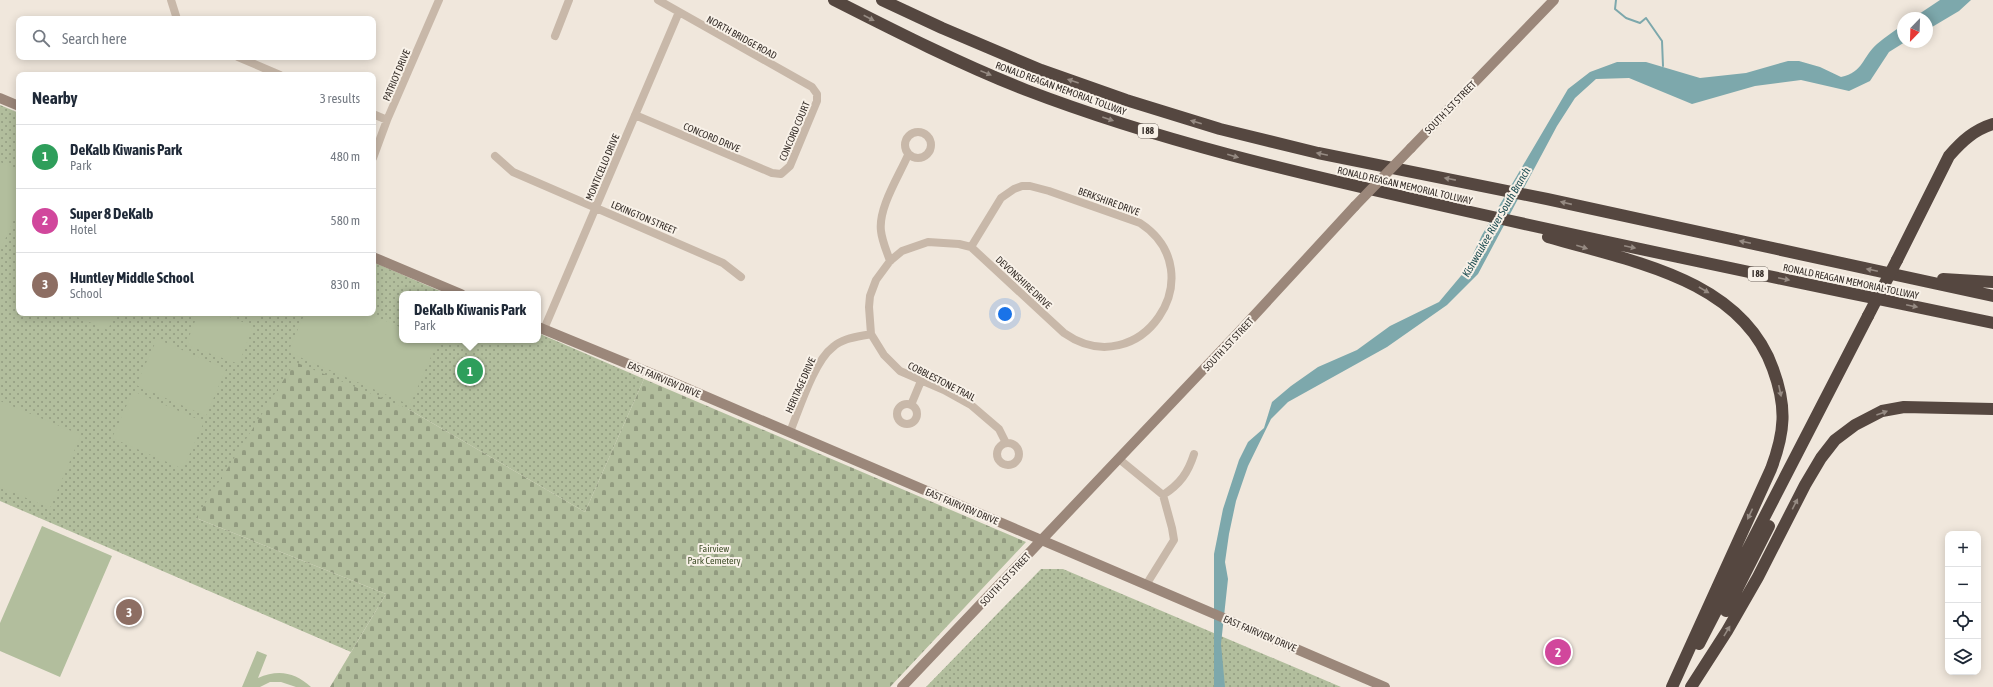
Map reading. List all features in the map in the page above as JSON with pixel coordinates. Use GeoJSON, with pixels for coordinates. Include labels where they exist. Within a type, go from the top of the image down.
{"type":"FeatureCollection","features":[{"type":"Feature","properties":{"kind":"highway","name":"RONALD REAGAN MEMORIAL TOLLWAY"},"geometry":{"type":"LineString","coordinates":[[834,0],[930,49],[1028,91],[1117,122],[1259,164],[1523,225],[1993,323]]}},
{"type":"Feature","properties":{"kind":"highway","name":"RONALD REAGAN MEMORIAL TOLLWAY"},"geometry":{"type":"LineString","coordinates":[[882,0],[942,28],[1041,70],[1176,116],[1318,153],[1547,199],[1993,296]]}},
{"type":"Feature","properties":{"kind":"highway"},"geometry":{"type":"LineString","coordinates":[[1686,687],[1751,562],[1949,156],[1962,141],[1980,128],[1993,124]]}},
{"type":"Feature","properties":{"kind":"highway"},"geometry":{"type":"LineString","coordinates":[[1899,260],[1948,171],[1961,152],[1978,138],[1993,130]]}},
{"type":"Feature","properties":{"kind":"highway"},"geometry":{"type":"LineString","coordinates":[[1523,225],[1545,236],[1666,272],[1711,294],[1738,316],[1758,339],[1770,360],[1781,391],[1783,421],[1780,446],[1672,687]]}},
{"type":"Feature","properties":{"kind":"highway"},"geometry":{"type":"LineString","coordinates":[[1910,278],[1993,282]]}},
{"type":"Feature","properties":{"kind":"highway"},"geometry":{"type":"LineString","coordinates":[[1676,687],[1871,316]]}},
{"type":"Feature","properties":{"kind":"highway"},"geometry":{"type":"LineString","coordinates":[[1691,687],[1727,631],[1754,584],[1805,484],[1821,458],[1835,440],[1856,425],[1882,411],[1904,407],[1993,410]]}},
{"type":"Feature","properties":{"kind":"street"},"geometry":{"type":"LineString","coordinates":[[171,0],[176,16]]}},
{"type":"Feature","properties":{"kind":"street","name":"PATRIOT DRIVE"},"geometry":{"type":"LineString","coordinates":[[376,150],[387,120],[439,0]]}},
{"type":"Feature","properties":{"kind":"street"},"geometry":{"type":"LineString","coordinates":[[555,36],[570,0]]}},
{"type":"Feature","properties":{"kind":"street","name":"NORTH BRIDGE ROAD"},"geometry":{"type":"LineString","coordinates":[[658,0],[812,87],[816,92]]}},
{"type":"Feature","properties":{"kind":"street","name":"SOUTH 1ST STREET"},"geometry":{"type":"LineString","coordinates":[[902,687],[1119,459],[1355,206],[1554,0]]}},
{"type":"Feature","properties":{"kind":"street","name":"MONTICELLO DRIVE"},"geometry":{"type":"LineString","coordinates":[[541,328],[596,208],[679,12]]}},
{"type":"Feature","properties":{"kind":"street"},"geometry":{"type":"LineString","coordinates":[[245,60],[273,72]]}},
{"type":"Feature","properties":{"kind":"street","name":"CONCORD COURT"},"geometry":{"type":"LineString","coordinates":[[781,174],[790,166],[815,108],[817,101],[816,92]]}},
{"type":"Feature","properties":{"kind":"street"},"geometry":{"type":"LineString","coordinates":[[0,98],[16,105]]}},
{"type":"Feature","properties":{"kind":"street"},"geometry":{"type":"LineString","coordinates":[[376,115],[387,120]]}},
{"type":"Feature","properties":{"kind":"street","name":"CONCORD DRIVE"},"geometry":{"type":"LineString","coordinates":[[635,115],[772,173],[781,174]]}},
{"type":"Feature","properties":{"kind":"street"},"geometry":{"type":"LineString","coordinates":[[870,334],[870,296],[876,280],[890,261],[881,225],[886,205],[908,155]]}},
{"type":"Feature","properties":{"kind":"street","name":"LEXINGTON STREET"},"geometry":{"type":"LineString","coordinates":[[495,156],[513,172],[723,263],[741,277]]}},
{"type":"Feature","properties":{"kind":"street","name":"BERKSHIRE DRIVE"},"geometry":{"type":"LineString","coordinates":[[971,247],[1001,198],[1014,189],[1022,186],[1049,190],[1140,223],[1164,246],[1172,279],[1170,294],[1163,311],[1154,324],[1142,334]]}},
{"type":"Feature","properties":{"kind":"street","name":"DEVONSHIRE DRIVE"},"geometry":{"type":"LineString","coordinates":[[890,261],[902,251],[928,242],[949,242],[971,247],[1064,333],[1080,343],[1096,347],[1114,347],[1132,341],[1142,334]]}},
{"type":"Feature","properties":{"kind":"street"},"geometry":{"type":"LineString","coordinates":[[376,258],[454,291]]}},
{"type":"Feature","properties":{"kind":"street","name":"EAST FAIRVIEW DRIVE"},"geometry":{"type":"LineString","coordinates":[[541,328],[790,432],[1385,687]]}},
{"type":"Feature","properties":{"kind":"street","name":"COBBLESTONE TRAIL"},"geometry":{"type":"LineString","coordinates":[[870,334],[891,364],[921,381],[957,397],[976,409],[1000,429],[1006,443]]}},
{"type":"Feature","properties":{"kind":"street","name":"HERITAGE DRIVE"},"geometry":{"type":"LineString","coordinates":[[790,432],[815,371],[826,353],[840,342],[870,334]]}},
{"type":"Feature","properties":{"kind":"street"},"geometry":{"type":"LineString","coordinates":[[911,405],[921,381]]}},
{"type":"Feature","properties":{"kind":"street"},"geometry":{"type":"LineString","coordinates":[[1163,495],[1176,487],[1184,478],[1194,454]]}},
{"type":"Feature","properties":{"kind":"street"},"geometry":{"type":"LineString","coordinates":[[1119,459],[1163,495],[1172,528],[1174,540],[1146,585]]}},
{"type":"Feature","properties":{"kind":"green space"},"geometry":{"type":"Polygon","coordinates":[[[0,105],[16,112],[16,316],[376,316],[376,263],[440,291],[399,291],[399,343],[541,343],[541,334],[644,379],[585,512],[408,409],[196,518],[386,594],[351,652],[0,501],[0,105]]]}},
{"type":"Feature","properties":{"kind":"green space"},"geometry":{"type":"Polygon","coordinates":[[[0,162],[16,169],[16,215],[0,251],[0,162]]]}},
{"type":"Feature","properties":{"kind":"green space"},"geometry":{"type":"Polygon","coordinates":[[[75,316],[114,316],[108,330],[75,316]]]}},
{"type":"Feature","properties":{"kind":"green space"},"geometry":{"type":"Polygon","coordinates":[[[197,316],[227,316],[253,326],[239,364],[186,345],[197,316]]]}},
{"type":"Feature","properties":{"kind":"green space"},"geometry":{"type":"Polygon","coordinates":[[[245,316],[256,316],[255,320],[245,316]]]}},
{"type":"Feature","properties":{"kind":"green space"},"geometry":{"type":"Polygon","coordinates":[[[304,316],[375,316],[399,327],[399,343],[437,343],[410,405],[288,352],[304,316]]]}},
{"type":"Feature","properties":{"kind":"green space"},"geometry":{"type":"Polygon","coordinates":[[[157,339],[226,369],[206,416],[136,385],[157,339]]]}},
{"type":"Feature","properties":{"kind":"green space","name":"Fairview Park Cemetery"},"geometry":{"type":"Polygon","coordinates":[[[295,362],[408,409],[585,512],[644,379],[1026,542],[890,687],[330,687],[386,594],[196,518],[295,362]]]}},
{"type":"Feature","properties":{"kind":"green space"},"geometry":{"type":"Polygon","coordinates":[[[133,391],[204,422],[183,469],[112,438],[133,391]]]}},
{"type":"Feature","properties":{"kind":"green space"},"geometry":{"type":"Polygon","coordinates":[[[0,401],[81,435],[50,508],[0,487],[0,401]]]}},
{"type":"Feature","properties":{"kind":"green space"},"geometry":{"type":"Polygon","coordinates":[[[42,526],[112,556],[60,677],[0,651],[0,623],[42,526]]]}},
{"type":"Feature","properties":{"kind":"green space"},"geometry":{"type":"Polygon","coordinates":[[[1041,569],[1063,569],[1341,687],[926,687],[1041,569]]]}},
{"type":"Feature","properties":{"kind":"green space"},"geometry":{"type":"Polygon","coordinates":[[[257,651],[267,655],[258,678],[265,675],[279,673],[292,675],[299,678],[311,687],[296,687],[281,682],[270,682],[260,687],[242,687],[257,651]]]}},
{"type":"Feature","properties":{"kind":"water"},"geometry":{"type":"Polygon","coordinates":[[[1940,0],[1971,0],[1959,11],[1933,26],[1933,12],[1922,12],[1940,0]]]}},
{"type":"Feature","properties":{"kind":"water","name":"Kishwaukee River South Branch"},"geometry":{"type":"Polygon","coordinates":[[[1897,29],[1897,47],[1889,52],[1870,81],[1849,91],[1801,80],[1755,86],[1692,104],[1629,78],[1596,79],[1575,98],[1557,126],[1478,274],[1447,305],[1387,347],[1288,402],[1271,419],[1248,466],[1236,501],[1225,562],[1228,579],[1221,644],[1225,687],[1214,687],[1214,554],[1223,509],[1239,460],[1248,442],[1264,428],[1272,402],[1291,386],[1318,367],[1357,350],[1390,326],[1439,302],[1465,271],[1482,235],[1568,89],[1590,72],[1617,62],[1646,62],[1700,78],[1746,73],[1788,61],[1799,61],[1820,67],[1841,77],[1849,75],[1859,68],[1872,49],[1886,36],[1897,29]]]}},
{"type":"Feature","properties":{"kind":"waterway"},"geometry":{"type":"LineString","coordinates":[[1616,0],[1615,9],[1626,18],[1640,23],[1646,18],[1662,41],[1663,66]]}},
{"type":"Feature","properties":{"kind":"place","name":"DeKalb Kiwanis Park"},"geometry":{"type":"Point","coordinates":[470,371]}},
{"type":"Feature","properties":{"kind":"place","name":"Huntley Middle School"},"geometry":{"type":"Point","coordinates":[129,612]}},
{"type":"Feature","properties":{"kind":"place","name":"Super 8 DeKalb"},"geometry":{"type":"Point","coordinates":[1558,652]}}]}
